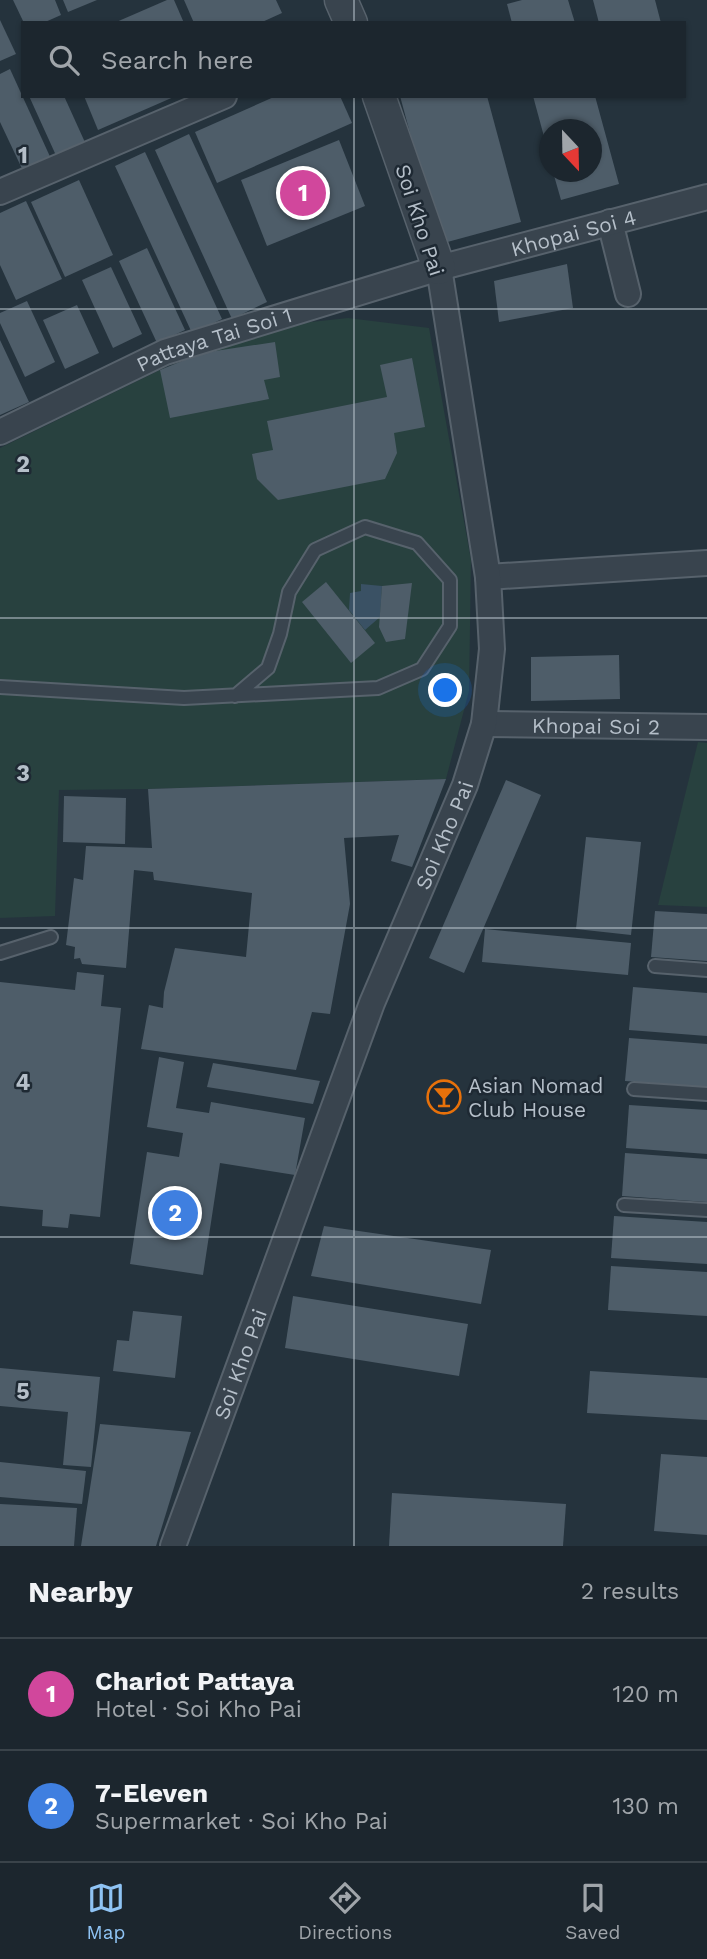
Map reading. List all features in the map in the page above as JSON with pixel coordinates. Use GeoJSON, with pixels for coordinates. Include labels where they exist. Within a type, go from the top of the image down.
{"type":"FeatureCollection","features":[{"type":"Feature","properties":{"kind":"street"},"geometry":{"type":"LineString","coordinates":[[341,0],[350,21]]}},
{"type":"Feature","properties":{"kind":"street"},"geometry":{"type":"LineString","coordinates":[[0,192],[219,98]]}},
{"type":"Feature","properties":{"kind":"street","name":"Soi Kho Pai"},"geometry":{"type":"LineString","coordinates":[[173,1546],[372,1003],[465,785],[484,724],[492,649],[488,578],[439,268],[380,98]]}},
{"type":"Feature","properties":{"kind":"street","name":"Khopai Soi 4"},"geometry":{"type":"LineString","coordinates":[[439,268],[707,197]]}},
{"type":"Feature","properties":{"kind":"street"},"geometry":{"type":"LineString","coordinates":[[610,222],[628,294]]}},
{"type":"Feature","properties":{"kind":"street","name":"Pattaya Tai Soi 1"},"geometry":{"type":"LineString","coordinates":[[0,432],[164,352],[439,268]]}},
{"type":"Feature","properties":{"kind":"street"},"geometry":{"type":"LineString","coordinates":[[488,578],[707,563]]}},
{"type":"Feature","properties":{"kind":"street","name":"Khopai Soi 2"},"geometry":{"type":"LineString","coordinates":[[484,724],[707,727]]}},
{"type":"Feature","properties":{"kind":"lane"},"geometry":{"type":"LineString","coordinates":[[0,687],[184,698],[234,696],[378,688],[422,669],[450,626],[450,580],[417,543],[365,527],[315,550],[289,592],[281,634],[268,668],[234,696]]}},
{"type":"Feature","properties":{"kind":"lane"},"geometry":{"type":"LineString","coordinates":[[0,953],[51,937]]}},
{"type":"Feature","properties":{"kind":"lane"},"geometry":{"type":"LineString","coordinates":[[655,966],[707,970]]}},
{"type":"Feature","properties":{"kind":"lane"},"geometry":{"type":"LineString","coordinates":[[634,1088],[707,1094]]}},
{"type":"Feature","properties":{"kind":"lane"},"geometry":{"type":"LineString","coordinates":[[624,1205],[707,1210]]}},
{"type":"Feature","properties":{"kind":"green space"},"geometry":{"type":"Polygon","coordinates":[[[348,318],[429,328],[471,560],[469,691],[446,779],[59,790],[55,916],[0,918],[0,448],[160,370],[202,353],[283,325],[348,318]]]}},
{"type":"Feature","properties":{"kind":"green space"},"geometry":{"type":"Polygon","coordinates":[[[698,742],[707,743],[707,907],[658,905],[698,742]]]}},
{"type":"Feature","properties":{"kind":"water"},"geometry":{"type":"Polygon","coordinates":[[[361,584],[382,586],[380,617],[365,630],[349,610],[350,593],[361,591],[361,584]]]}},
{"type":"Feature","properties":{"kind":"building"},"geometry":{"type":"Polygon","coordinates":[[[13,0],[55,0],[61,15],[48,21],[23,21],[13,0]]]}},
{"type":"Feature","properties":{"kind":"building"},"geometry":{"type":"Polygon","coordinates":[[[63,0],[97,0],[68,12],[63,0]]]}},
{"type":"Feature","properties":{"kind":"building"},"geometry":{"type":"Polygon","coordinates":[[[167,0],[174,0],[183,21],[119,21],[167,0]]]}},
{"type":"Feature","properties":{"kind":"building"},"geometry":{"type":"Polygon","coordinates":[[[184,0],[276,0],[282,13],[264,21],[193,21],[184,0]]]}},
{"type":"Feature","properties":{"kind":"building"},"geometry":{"type":"Polygon","coordinates":[[[522,0],[568,0],[574,21],[511,21],[507,4],[522,0]]]}},
{"type":"Feature","properties":{"kind":"building"},"geometry":{"type":"Polygon","coordinates":[[[593,0],[655,0],[660,21],[598,21],[593,0]]]}},
{"type":"Feature","properties":{"kind":"building"},"geometry":{"type":"Polygon","coordinates":[[[0,20],[16,54],[0,61],[0,20]]]}},
{"type":"Feature","properties":{"kind":"building"},"geometry":{"type":"Polygon","coordinates":[[[10,69],[52,161],[25,175],[0,122],[0,74],[10,69]]]}},
{"type":"Feature","properties":{"kind":"building"},"geometry":{"type":"Polygon","coordinates":[[[30,98],[65,98],[88,149],[59,162],[30,98]]]}},
{"type":"Feature","properties":{"kind":"building"},"geometry":{"type":"Polygon","coordinates":[[[85,98],[171,98],[98,130],[85,98]]]}},
{"type":"Feature","properties":{"kind":"building"},"geometry":{"type":"Polygon","coordinates":[[[272,98],[341,98],[352,123],[217,183],[195,132],[272,98]]]}},
{"type":"Feature","properties":{"kind":"building"},"geometry":{"type":"Polygon","coordinates":[[[401,98],[488,98],[521,222],[440,244],[401,98]]]}},
{"type":"Feature","properties":{"kind":"building"},"geometry":{"type":"Polygon","coordinates":[[[534,98],[596,98],[601,119],[539,119],[534,98]]]}},
{"type":"Feature","properties":{"kind":"building"},"geometry":{"type":"Polygon","coordinates":[[[602,122],[619,184],[561,200],[556,182],[602,182],[602,122]]]}},
{"type":"Feature","properties":{"kind":"building"},"geometry":{"type":"Polygon","coordinates":[[[189,134],[267,302],[232,319],[155,150],[189,134]]]}},
{"type":"Feature","properties":{"kind":"building"},"geometry":{"type":"Polygon","coordinates":[[[339,140],[365,206],[267,246],[241,180],[339,140]]]}},
{"type":"Feature","properties":{"kind":"building"},"geometry":{"type":"Polygon","coordinates":[[[145,152],[222,319],[192,333],[115,166],[145,152]]]}},
{"type":"Feature","properties":{"kind":"building"},"geometry":{"type":"Polygon","coordinates":[[[79,180],[113,255],[65,277],[31,202],[79,180]]]}},
{"type":"Feature","properties":{"kind":"building"},"geometry":{"type":"Polygon","coordinates":[[[26,201],[62,279],[16,300],[0,265],[0,213],[26,201]]]}},
{"type":"Feature","properties":{"kind":"building"},"geometry":{"type":"Polygon","coordinates":[[[147,248],[185,330],[157,343],[119,261],[147,248]]]}},
{"type":"Feature","properties":{"kind":"building"},"geometry":{"type":"Polygon","coordinates":[[[567,264],[573,308],[499,322],[494,281],[567,264]]]}},
{"type":"Feature","properties":{"kind":"building"},"geometry":{"type":"Polygon","coordinates":[[[111,267],[142,334],[113,348],[82,280],[111,267]]]}},
{"type":"Feature","properties":{"kind":"building"},"geometry":{"type":"Polygon","coordinates":[[[27,301],[55,362],[25,377],[0,323],[0,313],[27,301]]]}},
{"type":"Feature","properties":{"kind":"building"},"geometry":{"type":"Polygon","coordinates":[[[77,305],[99,353],[65,369],[43,320],[77,305]]]}},
{"type":"Feature","properties":{"kind":"building"},"geometry":{"type":"Polygon","coordinates":[[[0,340],[29,402],[0,415],[0,340]]]}},
{"type":"Feature","properties":{"kind":"building"},"geometry":{"type":"Polygon","coordinates":[[[275,342],[280,377],[264,380],[269,399],[170,418],[160,370],[202,353],[275,342]]]}},
{"type":"Feature","properties":{"kind":"building"},"geometry":{"type":"Polygon","coordinates":[[[412,358],[425,427],[394,433],[397,453],[385,479],[278,500],[257,479],[252,454],[273,450],[267,421],[387,397],[380,365],[412,358]]]}},
{"type":"Feature","properties":{"kind":"building"},"geometry":{"type":"Polygon","coordinates":[[[326,582],[375,643],[351,663],[302,602],[326,582]]]}},
{"type":"Feature","properties":{"kind":"building"},"geometry":{"type":"Polygon","coordinates":[[[412,583],[405,639],[386,642],[379,627],[382,586],[412,583]]]}},
{"type":"Feature","properties":{"kind":"building"},"geometry":{"type":"Polygon","coordinates":[[[619,655],[620,699],[531,701],[531,657],[619,655]]]}},
{"type":"Feature","properties":{"kind":"building"},"geometry":{"type":"Polygon","coordinates":[[[446,779],[412,867],[391,861],[399,835],[344,838],[350,904],[330,1014],[312,1012],[296,1070],[141,1049],[149,1005],[163,1008],[164,992],[175,948],[246,957],[252,893],[154,880],[153,872],[134,870],[126,968],[82,964],[80,958],[74,959],[75,947],[66,945],[74,878],[83,880],[86,846],[152,848],[148,789],[446,779]]]}},
{"type":"Feature","properties":{"kind":"building"},"geometry":{"type":"Polygon","coordinates":[[[506,780],[541,795],[464,973],[429,958],[506,780]]]}},
{"type":"Feature","properties":{"kind":"building"},"geometry":{"type":"Polygon","coordinates":[[[64,796],[126,798],[125,844],[63,842],[64,796]]]}},
{"type":"Feature","properties":{"kind":"building"},"geometry":{"type":"Polygon","coordinates":[[[586,837],[641,842],[631,935],[576,929],[586,837]]]}},
{"type":"Feature","properties":{"kind":"building"},"geometry":{"type":"Polygon","coordinates":[[[655,911],[707,914],[707,961],[651,957],[655,911]]]}},
{"type":"Feature","properties":{"kind":"building"},"geometry":{"type":"Polygon","coordinates":[[[485,929],[631,943],[628,975],[482,962],[485,929]]]}},
{"type":"Feature","properties":{"kind":"building"},"geometry":{"type":"Polygon","coordinates":[[[77,972],[104,975],[101,1006],[121,1008],[100,1217],[70,1214],[68,1228],[42,1226],[43,1210],[0,1206],[0,982],[75,990],[77,972]]]}},
{"type":"Feature","properties":{"kind":"building"},"geometry":{"type":"Polygon","coordinates":[[[633,987],[707,993],[707,1036],[629,1030],[633,987]]]}},
{"type":"Feature","properties":{"kind":"building"},"geometry":{"type":"Polygon","coordinates":[[[629,1038],[707,1044],[707,1087],[625,1081],[629,1038]]]}},
{"type":"Feature","properties":{"kind":"building"},"geometry":{"type":"Polygon","coordinates":[[[159,1057],[184,1062],[176,1108],[209,1113],[211,1102],[305,1118],[295,1175],[220,1163],[203,1275],[130,1264],[147,1152],[179,1157],[183,1133],[147,1127],[159,1057]]]}},
{"type":"Feature","properties":{"kind":"building"},"geometry":{"type":"Polygon","coordinates":[[[213,1063],[320,1081],[313,1104],[207,1087],[213,1063]]]}},
{"type":"Feature","properties":{"kind":"building"},"geometry":{"type":"Polygon","coordinates":[[[629,1105],[707,1110],[707,1154],[626,1148],[629,1105]]]}},
{"type":"Feature","properties":{"kind":"building"},"geometry":{"type":"Polygon","coordinates":[[[625,1153],[707,1159],[707,1202],[622,1196],[625,1153]]]}},
{"type":"Feature","properties":{"kind":"building"},"geometry":{"type":"Polygon","coordinates":[[[614,1216],[707,1222],[707,1264],[611,1258],[614,1216]]]}},
{"type":"Feature","properties":{"kind":"building"},"geometry":{"type":"Polygon","coordinates":[[[324,1226],[491,1250],[481,1304],[311,1276],[324,1226]]]}},
{"type":"Feature","properties":{"kind":"building"},"geometry":{"type":"Polygon","coordinates":[[[611,1266],[707,1272],[707,1316],[608,1310],[611,1266]]]}},
{"type":"Feature","properties":{"kind":"building"},"geometry":{"type":"Polygon","coordinates":[[[293,1296],[468,1324],[459,1376],[285,1348],[293,1296]]]}},
{"type":"Feature","properties":{"kind":"building"},"geometry":{"type":"Polygon","coordinates":[[[133,1311],[182,1316],[175,1378],[113,1371],[117,1340],[129,1341],[133,1311]]]}},
{"type":"Feature","properties":{"kind":"building"},"geometry":{"type":"Polygon","coordinates":[[[0,1368],[100,1377],[91,1467],[63,1465],[68,1412],[0,1406],[0,1368]]]}},
{"type":"Feature","properties":{"kind":"building"},"geometry":{"type":"Polygon","coordinates":[[[590,1371],[707,1378],[707,1420],[587,1413],[590,1371]]]}},
{"type":"Feature","properties":{"kind":"building"},"geometry":{"type":"Polygon","coordinates":[[[100,1424],[191,1432],[156,1546],[81,1546],[100,1424]]]}},
{"type":"Feature","properties":{"kind":"building"},"geometry":{"type":"Polygon","coordinates":[[[661,1454],[707,1457],[707,1535],[654,1531],[661,1454]]]}},
{"type":"Feature","properties":{"kind":"building"},"geometry":{"type":"Polygon","coordinates":[[[0,1462],[86,1471],[82,1504],[0,1497],[0,1462]]]}},
{"type":"Feature","properties":{"kind":"building"},"geometry":{"type":"Polygon","coordinates":[[[392,1493],[566,1504],[563,1546],[389,1546],[392,1493]]]}},
{"type":"Feature","properties":{"kind":"building"},"geometry":{"type":"Polygon","coordinates":[[[0,1504],[77,1508],[74,1546],[0,1546],[0,1504]]]}},
{"type":"Feature","properties":{"kind":"place","name":"Chariot Pattaya"},"geometry":{"type":"Point","coordinates":[303,193]}},
{"type":"Feature","properties":{"kind":"place","name":"Asian Nomad Club House"},"geometry":{"type":"Point","coordinates":[444,1097]}},
{"type":"Feature","properties":{"kind":"place","name":"7-Eleven"},"geometry":{"type":"Point","coordinates":[175,1213]}}]}
